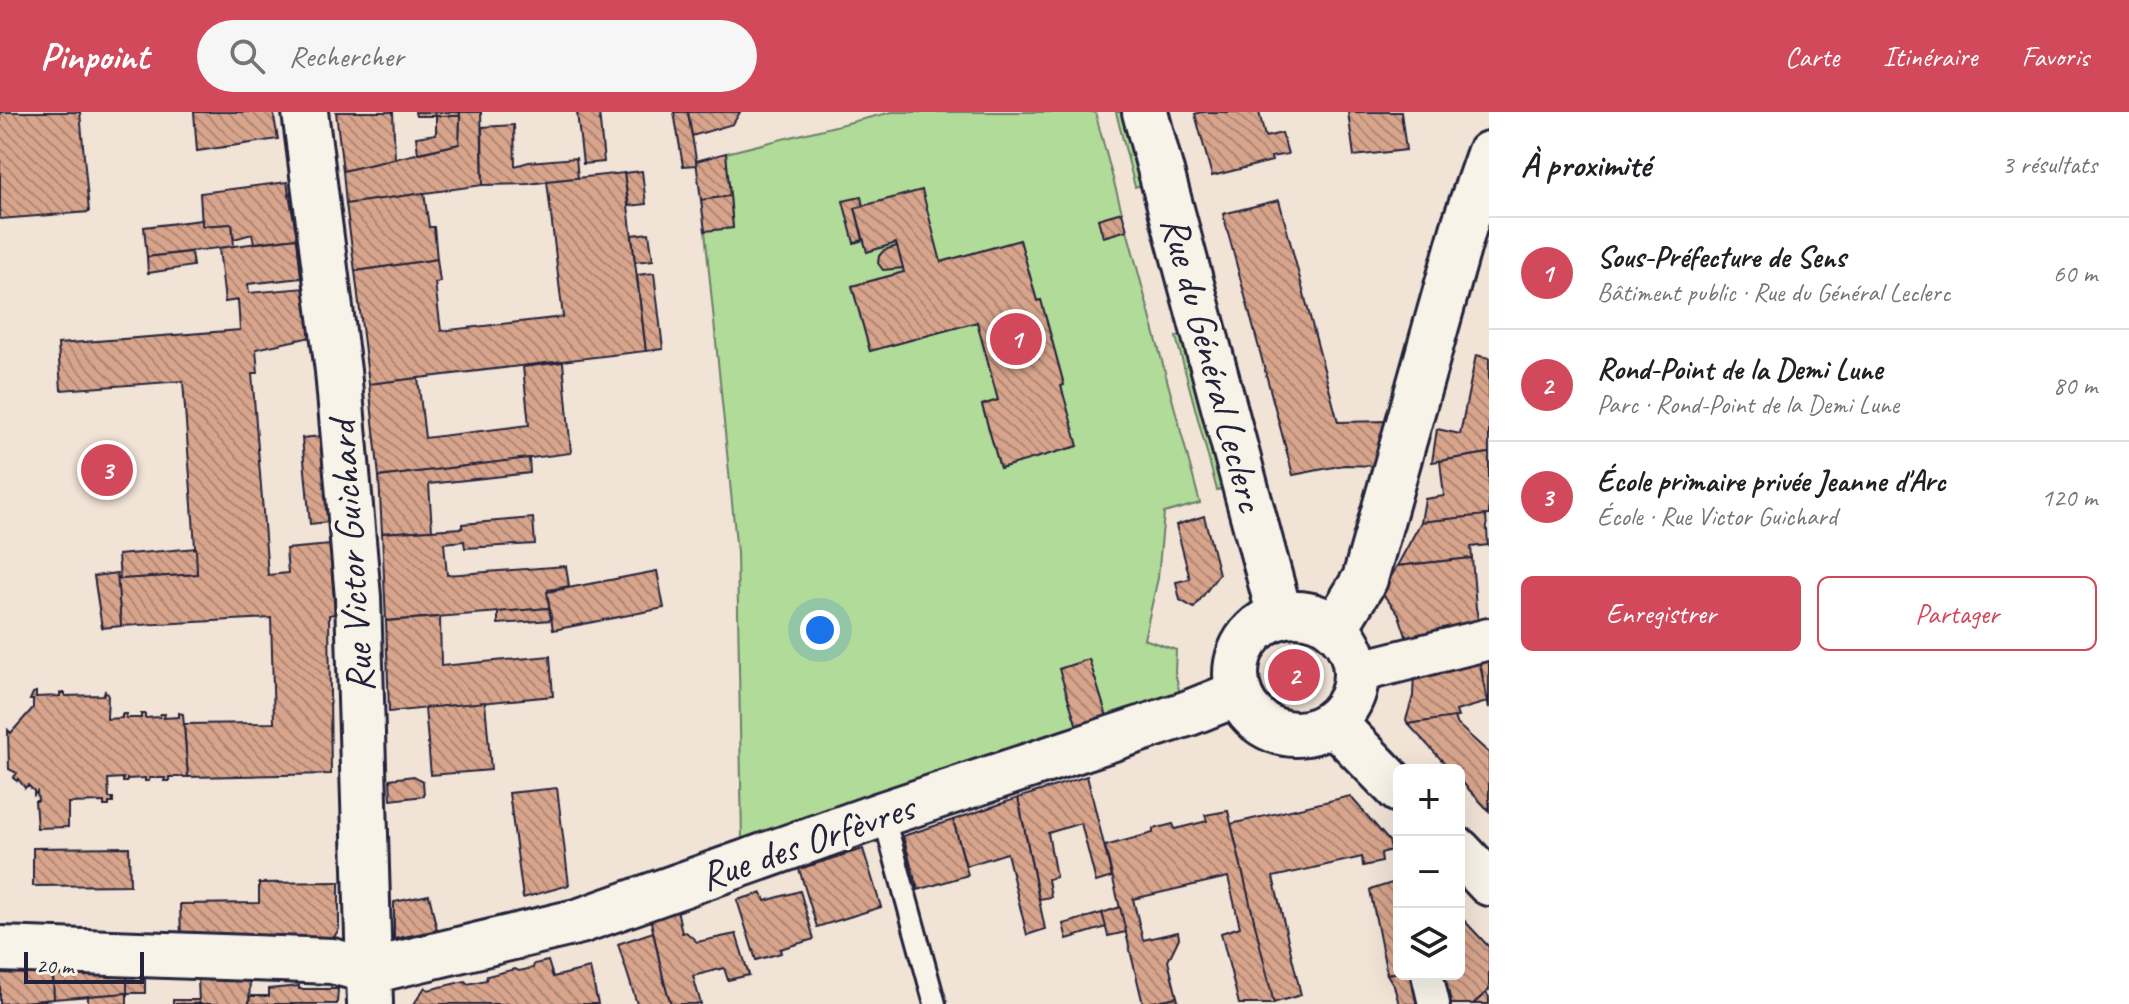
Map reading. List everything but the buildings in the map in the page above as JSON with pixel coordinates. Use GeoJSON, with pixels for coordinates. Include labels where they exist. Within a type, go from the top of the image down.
{"type":"FeatureCollection","features":[{"type":"Feature","properties":{"kind":"main road","name":"Rue Victor Guichard"},"geometry":{"type":"LineString","coordinates":[[305,112],[338,371],[358,597],[370,987]]}},
{"type":"Feature","properties":{"kind":"main road","name":"Rue du Général Leclerc"},"geometry":{"type":"LineString","coordinates":[[1145,112],[1280,616]]}},
{"type":"Feature","properties":{"kind":"main road"},"geometry":{"type":"LineString","coordinates":[[1335,628],[1365,579],[1465,223],[1489,154]]}},
{"type":"Feature","properties":{"kind":"main road"},"geometry":{"type":"LineString","coordinates":[[1299,614],[1319,618],[1335,628],[1354,656],[1357,672],[1354,691],[1346,708],[1333,722],[1316,731],[1297,734],[1278,731],[1261,723],[1239,693],[1236,674],[1248,638],[1263,624],[1280,616],[1299,614]]}},
{"type":"Feature","properties":{"kind":"main road","name":"Rue des Orfèvres"},"geometry":{"type":"LineString","coordinates":[[370,987],[580,921],[883,814],[1189,713],[1239,693]]}},
{"type":"Feature","properties":{"kind":"main road"},"geometry":{"type":"LineString","coordinates":[[1333,722],[1393,784]]}},
{"type":"Feature","properties":{"kind":"main road"},"geometry":{"type":"LineString","coordinates":[[1465,857],[1489,883]]}},
{"type":"Feature","properties":{"kind":"main road"},"geometry":{"type":"LineString","coordinates":[[0,949],[332,961],[370,987]]}},
{"type":"Feature","properties":{"kind":"street"},"geometry":{"type":"LineString","coordinates":[[1357,672],[1489,639]]}},
{"type":"Feature","properties":{"kind":"street"},"geometry":{"type":"LineString","coordinates":[[1428,980],[1434,1004]]}},
{"type":"Feature","properties":{"kind":"lane"},"geometry":{"type":"LineString","coordinates":[[883,814],[935,1004]]}},
{"type":"Feature","properties":{"kind":"green space"},"geometry":{"type":"Polygon","coordinates":[[[892,112],[1095,112],[1122,212],[1099,219],[1103,237],[1127,230],[1200,503],[1164,513],[1158,578],[1144,639],[1176,650],[1175,672],[1180,694],[1108,720],[1089,660],[1060,669],[1078,730],[742,840],[737,553],[705,231],[733,227],[726,153],[892,112]],[[855,208],[867,252],[896,243],[904,272],[852,286],[870,351],[977,322],[998,400],[982,405],[1000,468],[1077,446],[1041,300],[1037,301],[1020,240],[941,262],[855,208]]]}},
{"type":"Feature","properties":{"kind":"green space"},"geometry":{"type":"Polygon","coordinates":[[[1116,112],[1126,112],[1144,184],[1135,187],[1116,112]]]}},
{"type":"Feature","properties":{"kind":"green space"},"geometry":{"type":"Polygon","coordinates":[[[1185,335],[1227,488],[1217,490],[1176,337],[1185,335]]]}},
{"type":"Feature","properties":{"kind":"green space"},"geometry":{"type":"Polygon","coordinates":[[[1294,654],[1309,661],[1316,676],[1309,691],[1294,698],[1279,691],[1272,676],[1279,661],[1294,654]]]}},
{"type":"Feature","properties":{"kind":"place","name":"Sous-Préfecture de Sens"},"geometry":{"type":"Point","coordinates":[1016,339]}},
{"type":"Feature","properties":{"kind":"place","name":"École primaire privée Jeanne d'Arc"},"geometry":{"type":"Point","coordinates":[107,470]}},
{"type":"Feature","properties":{"kind":"place","name":"Rond-Point de la Demi Lune"},"geometry":{"type":"Point","coordinates":[1294,675]}}]}
